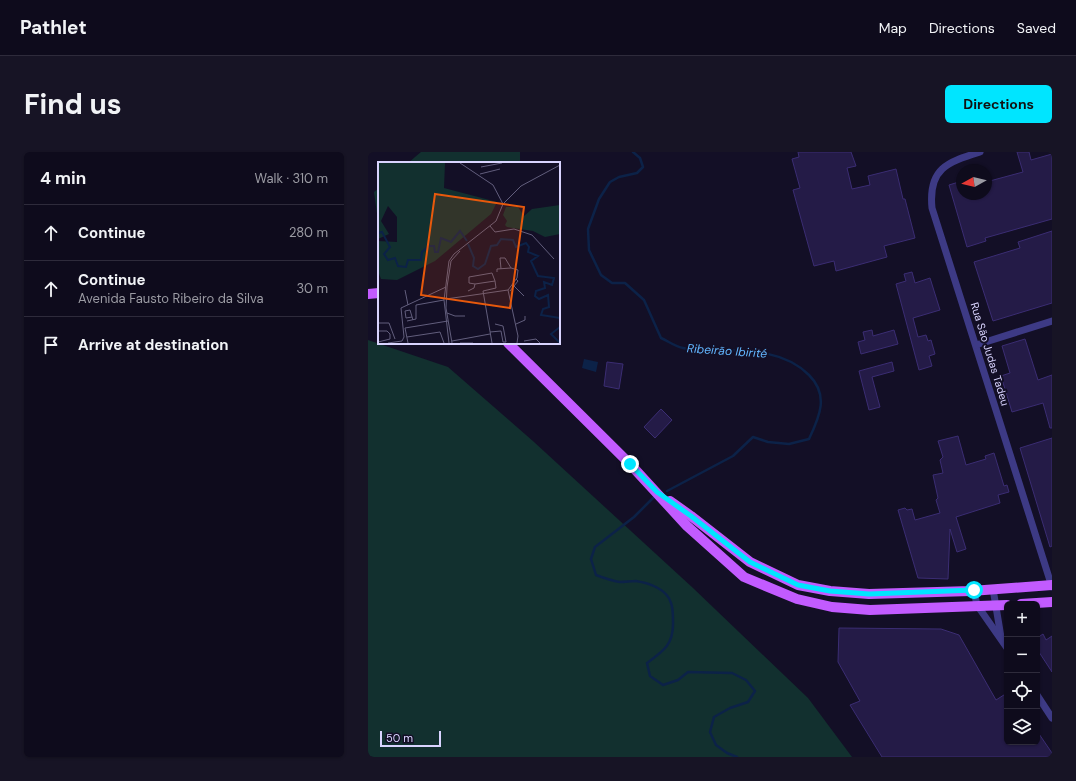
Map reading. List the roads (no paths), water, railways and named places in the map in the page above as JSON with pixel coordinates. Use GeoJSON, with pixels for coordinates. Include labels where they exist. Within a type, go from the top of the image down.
{"type":"FeatureCollection","features":[{"type":"Feature","properties":{"kind":"main road"},"geometry":{"type":"LineString","coordinates":[[368,294],[378,293]]}},
{"type":"Feature","properties":{"kind":"main road"},"geometry":{"type":"LineString","coordinates":[[509,344],[657,492],[687,526],[744,577],[797,599],[832,607],[870,610],[1004,605]]}},
{"type":"Feature","properties":{"kind":"main road"},"geometry":{"type":"LineString","coordinates":[[657,492],[691,516],[750,562],[798,585],[830,591],[869,594],[1052,586]]}},
{"type":"Feature","properties":{"kind":"main road"},"geometry":{"type":"LineString","coordinates":[[744,577],[750,562]]}},
{"type":"Feature","properties":{"kind":"main road"},"geometry":{"type":"LineString","coordinates":[[1040,603],[1052,602]]}},
{"type":"Feature","properties":{"kind":"street","name":"Rua São Judas Tadeu"},"geometry":{"type":"LineString","coordinates":[[980,152],[952,161],[941,169],[934,181],[931,194],[932,208],[1052,586]]}},
{"type":"Feature","properties":{"kind":"street"},"geometry":{"type":"LineString","coordinates":[[976,346],[1052,321]]}},
{"type":"Feature","properties":{"kind":"street"},"geometry":{"type":"LineString","coordinates":[[993,589],[1002,639]]}},
{"type":"Feature","properties":{"kind":"street"},"geometry":{"type":"LineString","coordinates":[[974,590],[977,606],[1004,643]]}},
{"type":"Feature","properties":{"kind":"street"},"geometry":{"type":"LineString","coordinates":[[1040,700],[1052,718]]}},
{"type":"Feature","properties":{"kind":"water"},"geometry":{"type":"Polygon","coordinates":[[[584,359],[598,362],[596,372],[582,368],[584,359]]]}},
{"type":"Feature","properties":{"kind":"waterway","name":"Ribeirão Ibirité"},"geometry":{"type":"LineString","coordinates":[[633,152],[640,158],[643,167],[637,173],[619,177],[610,182],[599,199],[588,229],[589,250],[601,275],[612,283],[625,283],[644,300],[661,338],[686,349],[748,351],[774,355],[798,366],[809,375],[819,390],[821,398],[819,414],[809,439],[789,444],[768,442],[753,437],[733,456],[667,491]]}},
{"type":"Feature","properties":{"kind":"waterway","name":"Ribeirão Ibirité"},"geometry":{"type":"LineString","coordinates":[[653,498],[634,517],[595,547],[591,559],[596,575],[617,582],[636,581],[646,583],[662,590],[669,598],[673,612],[672,636],[663,651],[647,663],[650,676],[663,685],[678,680],[688,672],[732,673],[746,680],[755,691],[748,702],[730,708],[714,717],[710,732],[716,745],[727,753],[737,757]]}}]}
